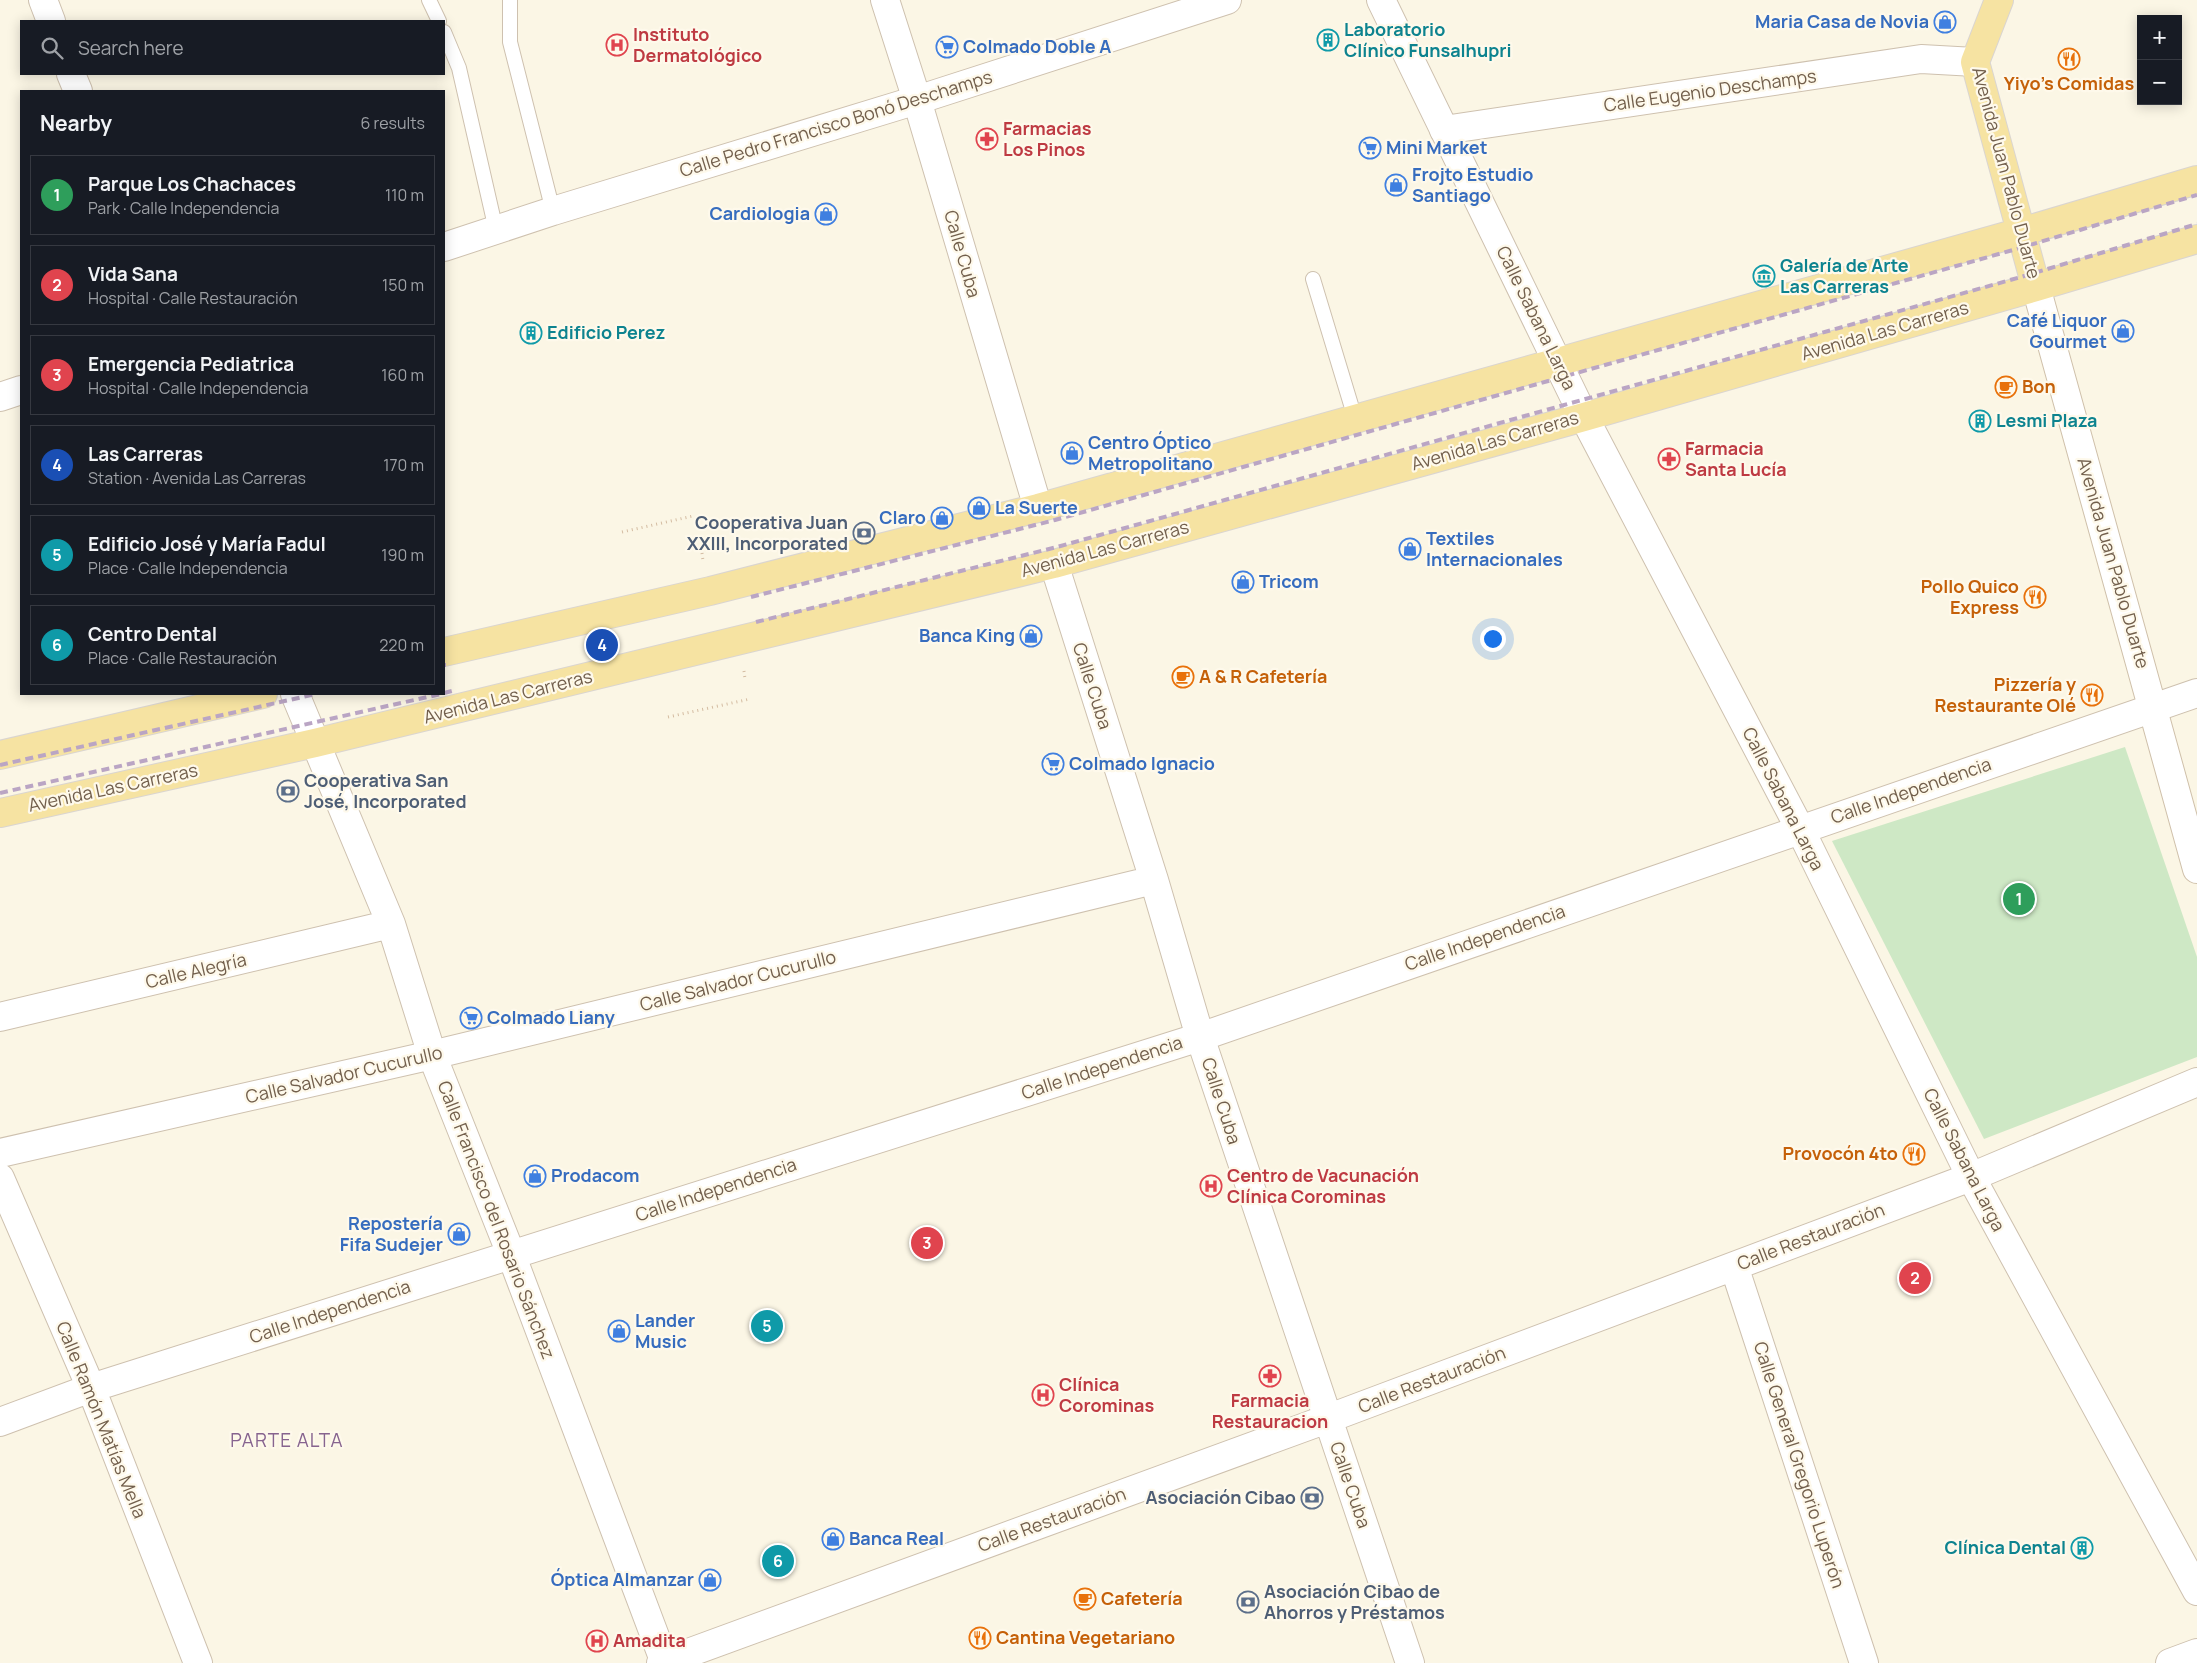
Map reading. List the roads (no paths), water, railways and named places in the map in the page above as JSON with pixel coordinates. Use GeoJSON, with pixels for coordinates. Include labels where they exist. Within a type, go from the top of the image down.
{"type":"FeatureCollection","features":[{"type":"Feature","properties":{"kind":"main road","name":"Avenida Juan Pablo Duarte"},"geometry":{"type":"LineString","coordinates":[[1999,0],[1975,62],[2036,288]]}},
{"type":"Feature","properties":{"kind":"main road"},"geometry":{"type":"LineString","coordinates":[[445,652],[710,591],[1038,508],[2021,232],[2197,180]]}},
{"type":"Feature","properties":{"kind":"main road","name":"Avenida Las Carreras"},"geometry":{"type":"LineString","coordinates":[[0,813],[315,743],[1054,564],[1584,417],[2036,288],[2197,239]]}},
{"type":"Feature","properties":{"kind":"main road"},"geometry":{"type":"LineString","coordinates":[[0,755],[259,695]]}},
{"type":"Feature","properties":{"kind":"street"},"geometry":{"type":"LineString","coordinates":[[43,0],[51,20]]}},
{"type":"Feature","properties":{"kind":"street","name":"Calle Cuba"},"geometry":{"type":"LineString","coordinates":[[885,0],[917,100],[1038,508]]}},
{"type":"Feature","properties":{"kind":"street","name":"Calle Pedro Francisco Bonó Deschamps"},"geometry":{"type":"LineString","coordinates":[[445,247],[553,211],[917,100],[1227,0]]}},
{"type":"Feature","properties":{"kind":"street","name":"Calle Sabana Larga"},"geometry":{"type":"LineString","coordinates":[[1381,0],[1584,417],[1800,829],[1971,1177],[2197,1591]]}},
{"type":"Feature","properties":{"kind":"street","name":"Calle Eugenio Deschamps"},"geometry":{"type":"LineString","coordinates":[[1444,130],[1922,60],[1975,62]]}},
{"type":"Feature","properties":{"kind":"street"},"geometry":{"type":"LineString","coordinates":[[71,75],[78,90]]}},
{"type":"Feature","properties":{"kind":"street","name":"Avenida Juan Pablo Duarte"},"geometry":{"type":"LineString","coordinates":[[2036,288],[2154,708],[2197,869]]}},
{"type":"Feature","properties":{"kind":"street"},"geometry":{"type":"LineString","coordinates":[[0,398],[20,390]]}},
{"type":"Feature","properties":{"kind":"street","name":"Calle Cuba"},"geometry":{"type":"LineString","coordinates":[[1054,564],[1154,880],[1200,1037],[1410,1663]]}},
{"type":"Feature","properties":{"kind":"street","name":"Calle Independencia"},"geometry":{"type":"LineString","coordinates":[[0,1422],[91,1388],[1200,1037],[2197,693]]}},
{"type":"Feature","properties":{"kind":"street","name":"Calle Francisco del Rosario Sánchez"},"geometry":{"type":"LineString","coordinates":[[295,695],[391,924],[432,1055],[511,1254],[663,1663]]}},
{"type":"Feature","properties":{"kind":"street","name":"Calle Salvador Cucurullo"},"geometry":{"type":"LineString","coordinates":[[0,1153],[432,1055],[1154,880]]}},
{"type":"Feature","properties":{"kind":"street","name":"Calle Alegría"},"geometry":{"type":"LineString","coordinates":[[0,1017],[391,924]]}},
{"type":"Feature","properties":{"kind":"street","name":"Calle Restauración"},"geometry":{"type":"LineString","coordinates":[[663,1663],[1327,1419],[1971,1177],[2197,1082]]}},
{"type":"Feature","properties":{"kind":"street","name":"Calle Ramón Matías Mella"},"geometry":{"type":"LineString","coordinates":[[0,1178],[91,1388],[198,1663]]}},
{"type":"Feature","properties":{"kind":"street","name":"Calle General Gregorio Luperón"},"geometry":{"type":"LineString","coordinates":[[1734,1266],[1864,1663]]}},
{"type":"Feature","properties":{"kind":"street"},"geometry":{"type":"LineString","coordinates":[[2170,1663],[2197,1653]]}},
{"type":"Feature","properties":{"kind":"lane"},"geometry":{"type":"LineString","coordinates":[[429,0],[439,20]]}},
{"type":"Feature","properties":{"kind":"lane"},"geometry":{"type":"LineString","coordinates":[[510,0],[510,42],[553,211]]}},
{"type":"Feature","properties":{"kind":"lane"},"geometry":{"type":"LineString","coordinates":[[445,34],[459,68],[496,230]]}},
{"type":"Feature","properties":{"kind":"lane"},"geometry":{"type":"LineString","coordinates":[[1313,279],[1355,418]]}},
{"type":"Feature","properties":{"kind":"railway"},"geometry":{"type":"LineString","coordinates":[[751,597],[1055,520],[2013,250],[2197,195]]}},
{"type":"Feature","properties":{"kind":"railway"},"geometry":{"type":"LineString","coordinates":[[756,622],[1057,547],[2021,277],[2197,224]]}},
{"type":"Feature","properties":{"kind":"railway"},"geometry":{"type":"LineString","coordinates":[[445,693],[452,691]]}},
{"type":"Feature","properties":{"kind":"railway"},"geometry":{"type":"LineString","coordinates":[[0,765],[312,695]]}},
{"type":"Feature","properties":{"kind":"railway"},"geometry":{"type":"LineString","coordinates":[[0,793],[437,695]]}},
{"type":"Feature","properties":{"kind":"place","name":"Maria Casa de Novia"},"geometry":{"type":"Point","coordinates":[1945,22]}},
{"type":"Feature","properties":{"kind":"place","name":"Laboratorio Clínico Funsalhupri"},"geometry":{"type":"Point","coordinates":[1328,40]}},
{"type":"Feature","properties":{"kind":"place","name":"Instituto Dermatológico"},"geometry":{"type":"Point","coordinates":[617,45]}},
{"type":"Feature","properties":{"kind":"place","name":"Colmado Doble A"},"geometry":{"type":"Point","coordinates":[947,47]}},
{"type":"Feature","properties":{"kind":"place","name":"Yiyo's Comidas"},"geometry":{"type":"Point","coordinates":[2069,59]}},
{"type":"Feature","properties":{"kind":"place","name":"Farmacias Los Pinos"},"geometry":{"type":"Point","coordinates":[987,139]}},
{"type":"Feature","properties":{"kind":"place","name":"Mini Market"},"geometry":{"type":"Point","coordinates":[1370,148]}},
{"type":"Feature","properties":{"kind":"place","name":"Frojto Estudio Santiago"},"geometry":{"type":"Point","coordinates":[1396,185]}},
{"type":"Feature","properties":{"kind":"place","name":"Cardiologia"},"geometry":{"type":"Point","coordinates":[826,214]}},
{"type":"Feature","properties":{"kind":"place","name":"Galería de Arte Las Carreras"},"geometry":{"type":"Point","coordinates":[1764,276]}},
{"type":"Feature","properties":{"kind":"place","name":"Café Liquor Gourmet"},"geometry":{"type":"Point","coordinates":[2123,331]}},
{"type":"Feature","properties":{"kind":"place","name":"Edificio Perez"},"geometry":{"type":"Point","coordinates":[531,333]}},
{"type":"Feature","properties":{"kind":"place","name":"Bon"},"geometry":{"type":"Point","coordinates":[2006,387]}},
{"type":"Feature","properties":{"kind":"place","name":"Lesmi Plaza"},"geometry":{"type":"Point","coordinates":[1980,421]}},
{"type":"Feature","properties":{"kind":"place","name":"Centro Óptico Metropolitano"},"geometry":{"type":"Point","coordinates":[1072,453]}},
{"type":"Feature","properties":{"kind":"place","name":"Farmacia Santa Lucía"},"geometry":{"type":"Point","coordinates":[1669,459]}},
{"type":"Feature","properties":{"kind":"place","name":"La Suerte"},"geometry":{"type":"Point","coordinates":[979,508]}},
{"type":"Feature","properties":{"kind":"place","name":"Claro"},"geometry":{"type":"Point","coordinates":[942,518]}},
{"type":"Feature","properties":{"kind":"place","name":"Cooperativa Juan XXIII, Incorporated"},"geometry":{"type":"Point","coordinates":[864,533]}},
{"type":"Feature","properties":{"kind":"place","name":"Textiles Internacionales"},"geometry":{"type":"Point","coordinates":[1410,549]}},
{"type":"Feature","properties":{"kind":"place","name":"Tricom"},"geometry":{"type":"Point","coordinates":[1243,582]}},
{"type":"Feature","properties":{"kind":"place","name":"Pollo Quico Express"},"geometry":{"type":"Point","coordinates":[2035,597]}},
{"type":"Feature","properties":{"kind":"place","name":"Banca King"},"geometry":{"type":"Point","coordinates":[1031,636]}},
{"type":"Feature","properties":{"kind":"place","name":"Las Carreras"},"geometry":{"type":"Point","coordinates":[602,645]}},
{"type":"Feature","properties":{"kind":"place","name":"A & R Cafetería"},"geometry":{"type":"Point","coordinates":[1183,677]}},
{"type":"Feature","properties":{"kind":"place","name":"Pizzería y Restaurante Olé"},"geometry":{"type":"Point","coordinates":[2092,695]}},
{"type":"Feature","properties":{"kind":"place","name":"Colmado Ignacio"},"geometry":{"type":"Point","coordinates":[1053,764]}},
{"type":"Feature","properties":{"kind":"place","name":"Cooperativa San José, Incorporated"},"geometry":{"type":"Point","coordinates":[288,791]}},
{"type":"Feature","properties":{"kind":"place","name":"Parque Los Chachaces"},"geometry":{"type":"Point","coordinates":[2019,899]}},
{"type":"Feature","properties":{"kind":"place","name":"Colmado Liany"},"geometry":{"type":"Point","coordinates":[471,1018]}},
{"type":"Feature","properties":{"kind":"place","name":"Provocón 4to"},"geometry":{"type":"Point","coordinates":[1914,1154]}},
{"type":"Feature","properties":{"kind":"place","name":"Prodacom"},"geometry":{"type":"Point","coordinates":[535,1176]}},
{"type":"Feature","properties":{"kind":"place","name":"Centro de Vacunación Clínica Corominas"},"geometry":{"type":"Point","coordinates":[1211,1186]}},
{"type":"Feature","properties":{"kind":"place","name":"Repostería Fifa Sudejer"},"geometry":{"type":"Point","coordinates":[459,1234]}},
{"type":"Feature","properties":{"kind":"place","name":"Emergencia Pediatrica"},"geometry":{"type":"Point","coordinates":[927,1243]}},
{"type":"Feature","properties":{"kind":"place","name":"Vida Sana"},"geometry":{"type":"Point","coordinates":[1915,1278]}},
{"type":"Feature","properties":{"kind":"place","name":"Edificio José y María Fadul"},"geometry":{"type":"Point","coordinates":[767,1326]}},
{"type":"Feature","properties":{"kind":"place","name":"Lander Music"},"geometry":{"type":"Point","coordinates":[619,1331]}},
{"type":"Feature","properties":{"kind":"place","name":"Farmacia Restauracion"},"geometry":{"type":"Point","coordinates":[1270,1376]}},
{"type":"Feature","properties":{"kind":"place","name":"Clínica Corominas"},"geometry":{"type":"Point","coordinates":[1043,1395]}},
{"type":"Feature","properties":{"kind":"place","name":"Asociación Cibao"},"geometry":{"type":"Point","coordinates":[1312,1498]}},
{"type":"Feature","properties":{"kind":"place","name":"Banca Real"},"geometry":{"type":"Point","coordinates":[833,1539]}},
{"type":"Feature","properties":{"kind":"place","name":"Clínica Dental"},"geometry":{"type":"Point","coordinates":[2082,1548]}},
{"type":"Feature","properties":{"kind":"place","name":"Centro Dental"},"geometry":{"type":"Point","coordinates":[778,1561]}},
{"type":"Feature","properties":{"kind":"place","name":"Óptica Almanzar"},"geometry":{"type":"Point","coordinates":[710,1580]}},
{"type":"Feature","properties":{"kind":"place","name":"Cafetería"},"geometry":{"type":"Point","coordinates":[1085,1599]}},
{"type":"Feature","properties":{"kind":"place","name":"Asociación Cibao de Ahorros y Préstamos"},"geometry":{"type":"Point","coordinates":[1248,1602]}},
{"type":"Feature","properties":{"kind":"place","name":"Cantina Vegetariano"},"geometry":{"type":"Point","coordinates":[980,1638]}},
{"type":"Feature","properties":{"kind":"place","name":"Amadita"},"geometry":{"type":"Point","coordinates":[597,1641]}},
{"type":"Feature","properties":{"kind":"district","name":"PARTE ALTA"},"geometry":{"type":"Point","coordinates":[287,1440]}}]}
